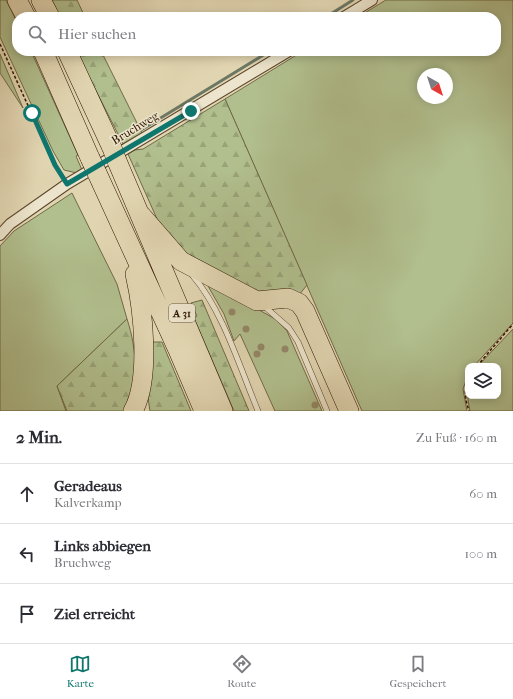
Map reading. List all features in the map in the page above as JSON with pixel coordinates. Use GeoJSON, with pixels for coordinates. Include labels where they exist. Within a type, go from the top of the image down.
{"type":"FeatureCollection","features":[{"type":"Feature","properties":{"kind":"highway"},"geometry":{"type":"LineString","coordinates":[[17,0],[23,12]]}},
{"type":"Feature","properties":{"kind":"highway"},"geometry":{"type":"LineString","coordinates":[[41,0],[47,12]]}},
{"type":"Feature","properties":{"kind":"highway","name":"A 31"},"geometry":{"type":"LineString","coordinates":[[45,56],[204,411]]}},
{"type":"Feature","properties":{"kind":"highway","name":"A 31"},"geometry":{"type":"LineString","coordinates":[[69,56],[141,215],[223,411]]}},
{"type":"Feature","properties":{"kind":"highway"},"geometry":{"type":"LineString","coordinates":[[141,215],[181,261],[256,300],[288,298],[299,303],[305,311],[349,411]]}},
{"type":"Feature","properties":{"kind":"highway"},"geometry":{"type":"LineString","coordinates":[[128,239],[141,298],[143,325],[144,350],[138,406]]}},
{"type":"Feature","properties":{"kind":"street"},"geometry":{"type":"LineString","coordinates":[[352,12],[372,0]]}},
{"type":"Feature","properties":{"kind":"street","name":"Bruchweg"},"geometry":{"type":"LineString","coordinates":[[0,235],[10,224],[67,184],[281,56]]}},
{"type":"Feature","properties":{"kind":"lane"},"geometry":{"type":"LineString","coordinates":[[181,261],[203,287],[214,308],[258,411]]}},
{"type":"Feature","properties":{"kind":"lane"},"geometry":{"type":"LineString","coordinates":[[256,300],[289,328],[298,342],[327,411]]}},
{"type":"Feature","properties":{"kind":"path"},"geometry":{"type":"LineString","coordinates":[[0,44],[55,165],[67,184]]}},
{"type":"Feature","properties":{"kind":"path"},"geometry":{"type":"LineString","coordinates":[[480,363],[513,324]]}},
{"type":"Feature","properties":{"kind":"path"},"geometry":{"type":"LineString","coordinates":[[465,399],[469,411]]}},
{"type":"Feature","properties":{"kind":"green space"},"geometry":{"type":"Polygon","coordinates":[[[0,0],[6,0],[12,12],[12,56],[33,56],[78,155],[76,156],[82,170],[81,174],[64,170],[53,151],[0,37],[0,0]]]}},
{"type":"Feature","properties":{"kind":"green space"},"geometry":{"type":"Polygon","coordinates":[[[52,0],[77,0],[83,12],[58,12],[52,0]]]}},
{"type":"Feature","properties":{"kind":"green space"},"geometry":{"type":"Polygon","coordinates":[[[386,0],[513,0],[513,323],[477,363],[465,363],[465,383],[463,389],[467,411],[362,411],[225,99],[295,56],[501,56],[501,12],[366,12],[386,0]]]}},
{"type":"Feature","properties":{"kind":"green space"},"geometry":{"type":"Polygon","coordinates":[[[0,54],[23,108],[0,73],[0,54]]]}},
{"type":"Feature","properties":{"kind":"green space"},"geometry":{"type":"Polygon","coordinates":[[[79,56],[104,56],[142,133],[123,144],[79,56]]]}},
{"type":"Feature","properties":{"kind":"green space"},"geometry":{"type":"Polygon","coordinates":[[[225,99],[307,285],[299,295],[263,297],[184,255],[162,230],[128,154],[135,150],[143,149],[225,99]]]}},
{"type":"Feature","properties":{"kind":"green space"},"geometry":{"type":"Polygon","coordinates":[[[72,193],[117,284],[127,319],[57,386],[66,411],[0,411],[0,246],[14,231],[72,193]]]}},
{"type":"Feature","properties":{"kind":"green space"},"geometry":{"type":"Polygon","coordinates":[[[204,279],[277,320],[287,331],[322,411],[275,411],[240,334],[234,341],[224,314],[204,279]]]}},
{"type":"Feature","properties":{"kind":"green space"},"geometry":{"type":"Polygon","coordinates":[[[202,300],[249,411],[234,411],[194,318],[197,316],[191,303],[202,300]]]}},
{"type":"Feature","properties":{"kind":"green space"},"geometry":{"type":"Polygon","coordinates":[[[127,319],[133,342],[135,366],[132,389],[124,411],[67,411],[57,386],[127,319]]]}},
{"type":"Feature","properties":{"kind":"green space"},"geometry":{"type":"Polygon","coordinates":[[[513,329],[513,411],[470,411],[468,400],[501,399],[501,363],[481,363],[513,329]]]}},
{"type":"Feature","properties":{"kind":"green space"},"geometry":{"type":"Polygon","coordinates":[[[150,342],[162,342],[191,411],[150,411],[147,391],[150,342]]]}},
{"type":"Feature","properties":{"kind":"waterway"},"geometry":{"type":"LineString","coordinates":[[334,12],[353,0]]}},
{"type":"Feature","properties":{"kind":"waterway"},"geometry":{"type":"LineString","coordinates":[[141,130],[262,56]]}},
{"type":"Feature","properties":{"kind":"route"},"geometry":{"type":"LineString","coordinates":[[32,113],[55,165],[67,184],[191,111]]}}]}
